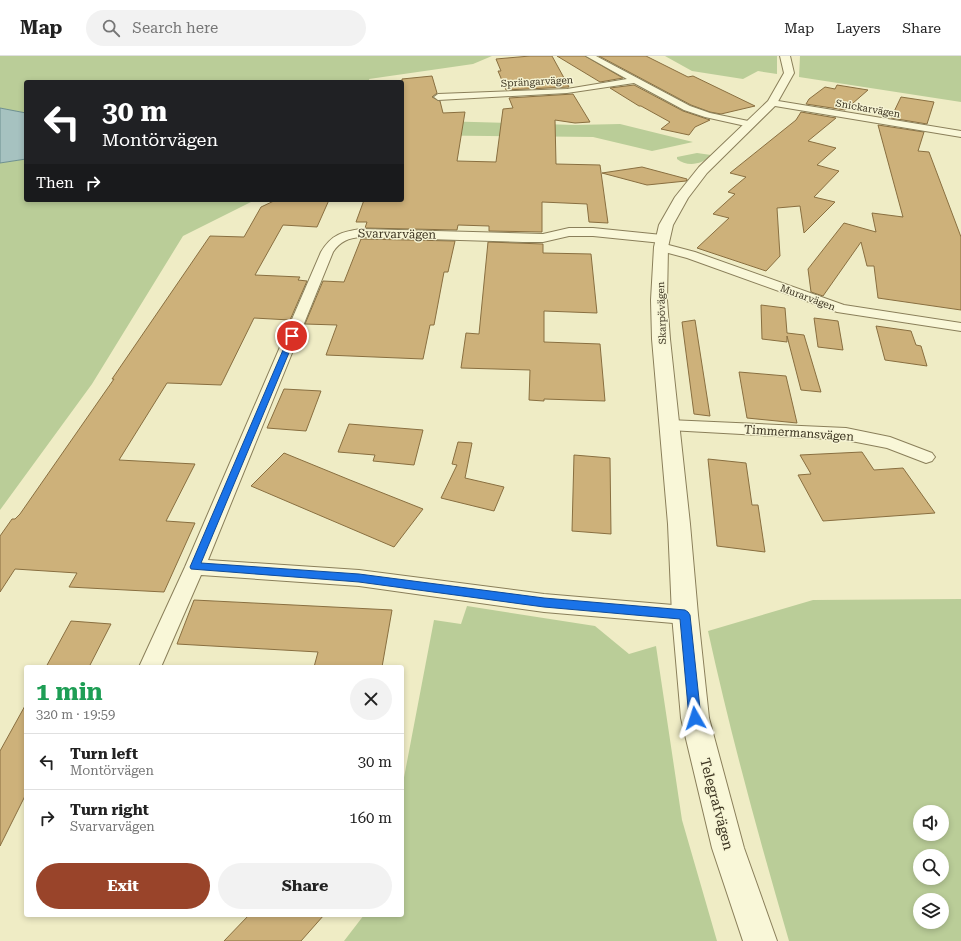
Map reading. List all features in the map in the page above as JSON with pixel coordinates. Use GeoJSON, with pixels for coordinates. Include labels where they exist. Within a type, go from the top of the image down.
{"type":"FeatureCollection","features":[{"type":"Feature","properties":{"kind":"street"},"geometry":{"type":"LineString","coordinates":[[590,56],[692,110],[750,124]]}},
{"type":"Feature","properties":{"kind":"street","name":"Skarpövägen"},"geometry":{"type":"LineString","coordinates":[[685,615],[679,524],[661,339],[659,300],[661,243],[666,225],[682,197],[703,170],[772,103],[789,73],[785,56]]}},
{"type":"Feature","properties":{"kind":"street","name":"Sprängarvägen"},"geometry":{"type":"LineString","coordinates":[[438,97],[567,91],[636,80]]}},
{"type":"Feature","properties":{"kind":"street","name":"Snickarvägen"},"geometry":{"type":"LineString","coordinates":[[772,103],[961,134]]}},
{"type":"Feature","properties":{"kind":"street","name":"Svarvarvägen"},"geometry":{"type":"LineString","coordinates":[[151,665],[195,567],[334,240],[344,235],[361,232],[543,238],[569,232],[594,232],[661,243]]}},
{"type":"Feature","properties":{"kind":"street","name":"Murarvägen"},"geometry":{"type":"LineString","coordinates":[[661,243],[842,309],[961,327]]}},
{"type":"Feature","properties":{"kind":"street","name":"Timmermansvägen"},"geometry":{"type":"LineString","coordinates":[[669,425],[846,434],[890,443],[926,457]]}},
{"type":"Feature","properties":{"kind":"street"},"geometry":{"type":"LineString","coordinates":[[195,567],[359,578],[544,603],[685,615]]}},
{"type":"Feature","properties":{"kind":"street","name":"Telegrafvägen"},"geometry":{"type":"LineString","coordinates":[[685,615],[695,718],[728,848],[760,941]]}},
{"type":"Feature","properties":{"kind":"green space"},"geometry":{"type":"Polygon","coordinates":[[[0,56],[492,56],[473,64],[369,80],[24,80],[24,113],[0,108],[0,56]]]}},
{"type":"Feature","properties":{"kind":"green space"},"geometry":{"type":"Polygon","coordinates":[[[665,56],[777,56],[777,74],[758,71],[743,79],[692,71],[665,56]]]}},
{"type":"Feature","properties":{"kind":"green space"},"geometry":{"type":"Polygon","coordinates":[[[800,56],[961,56],[961,102],[799,77],[800,56]]]}},
{"type":"Feature","properties":{"kind":"green space"},"geometry":{"type":"Polygon","coordinates":[[[404,120],[575,125],[620,124],[693,142],[652,151],[593,137],[404,135],[404,120]]]}},
{"type":"Feature","properties":{"kind":"green space"},"geometry":{"type":"Polygon","coordinates":[[[697,153],[711,155],[703,161],[694,164],[681,162],[677,159],[677,157],[697,153]]]}},
{"type":"Feature","properties":{"kind":"green space"},"geometry":{"type":"Polygon","coordinates":[[[24,159],[24,202],[251,202],[183,236],[92,384],[0,510],[0,163],[24,159]]]}},
{"type":"Feature","properties":{"kind":"green space"},"geometry":{"type":"Polygon","coordinates":[[[961,599],[961,941],[789,941],[746,787],[708,631],[813,600],[961,599]]]}},
{"type":"Feature","properties":{"kind":"green space"},"geometry":{"type":"Polygon","coordinates":[[[467,606],[595,626],[629,654],[656,646],[682,820],[717,941],[344,941],[362,917],[404,917],[404,778],[434,620],[461,624],[467,606]]]}},
{"type":"Feature","properties":{"kind":"water"},"geometry":{"type":"Polygon","coordinates":[[[0,108],[24,113],[24,159],[0,163],[0,108]]]}},
{"type":"Feature","properties":{"kind":"building"},"geometry":{"type":"Polygon","coordinates":[[[552,56],[569,87],[506,90],[498,71],[501,71],[496,59],[552,56]]]}},
{"type":"Feature","properties":{"kind":"building"},"geometry":{"type":"Polygon","coordinates":[[[557,56],[585,56],[623,78],[600,82],[557,56]]]}},
{"type":"Feature","properties":{"kind":"building"},"geometry":{"type":"Polygon","coordinates":[[[599,56],[646,56],[688,77],[693,76],[755,106],[721,114],[710,112],[691,105],[599,56]]]}},
{"type":"Feature","properties":{"kind":"building"},"geometry":{"type":"Polygon","coordinates":[[[432,76],[437,93],[432,97],[440,101],[443,113],[465,112],[457,161],[496,162],[503,109],[513,108],[509,98],[573,94],[590,122],[575,123],[555,120],[556,164],[600,165],[608,223],[589,222],[587,204],[542,202],[542,232],[489,231],[489,226],[458,225],[457,230],[365,228],[367,222],[356,222],[363,202],[404,202],[404,80],[402,79],[432,76]]]}},
{"type":"Feature","properties":{"kind":"building"},"geometry":{"type":"Polygon","coordinates":[[[634,85],[683,111],[710,120],[695,127],[689,135],[661,129],[670,122],[639,106],[610,88],[634,85]]]}},
{"type":"Feature","properties":{"kind":"building"},"geometry":{"type":"Polygon","coordinates":[[[837,85],[868,90],[845,110],[806,104],[809,99],[825,87],[835,89],[837,85]]]}},
{"type":"Feature","properties":{"kind":"building"},"geometry":{"type":"Polygon","coordinates":[[[901,97],[934,102],[927,124],[891,118],[901,97]]]}},
{"type":"Feature","properties":{"kind":"building"},"geometry":{"type":"Polygon","coordinates":[[[801,112],[836,118],[808,141],[836,148],[817,165],[839,171],[814,197],[835,202],[804,233],[800,206],[777,208],[780,256],[766,271],[697,248],[729,218],[713,214],[735,194],[728,192],[746,177],[730,173],[796,120],[801,112]]]}},
{"type":"Feature","properties":{"kind":"building"},"geometry":{"type":"Polygon","coordinates":[[[878,125],[924,132],[918,151],[929,152],[961,237],[961,310],[878,298],[874,266],[867,266],[861,242],[823,296],[811,292],[808,269],[844,223],[876,232],[872,213],[903,217],[878,125]]]}},
{"type":"Feature","properties":{"kind":"building"},"geometry":{"type":"Polygon","coordinates":[[[642,167],[687,180],[647,185],[602,173],[642,167]]]}},
{"type":"Feature","properties":{"kind":"building"},"geometry":{"type":"Polygon","coordinates":[[[272,202],[328,202],[317,227],[283,225],[255,275],[300,277],[298,280],[307,281],[290,320],[254,318],[221,385],[167,383],[119,460],[195,464],[166,521],[195,523],[164,592],[69,587],[77,573],[15,569],[0,592],[0,536],[12,519],[15,519],[20,514],[114,379],[112,379],[210,236],[244,237],[261,207],[272,202]]]}},
{"type":"Feature","properties":{"kind":"building"},"geometry":{"type":"Polygon","coordinates":[[[361,239],[455,241],[448,272],[444,272],[434,325],[430,325],[423,359],[326,355],[337,325],[305,324],[323,281],[344,282],[361,239]]]}},
{"type":"Feature","properties":{"kind":"building"},"geometry":{"type":"Polygon","coordinates":[[[488,242],[543,244],[543,253],[591,254],[597,313],[544,311],[544,342],[600,344],[605,401],[529,400],[530,370],[461,368],[466,333],[479,334],[488,242]]]}},
{"type":"Feature","properties":{"kind":"building"},"geometry":{"type":"Polygon","coordinates":[[[761,305],[785,308],[787,333],[804,335],[821,392],[801,390],[787,336],[787,342],[762,339],[761,305]]]}},
{"type":"Feature","properties":{"kind":"building"},"geometry":{"type":"Polygon","coordinates":[[[814,318],[838,321],[843,350],[818,347],[814,318]]]}},
{"type":"Feature","properties":{"kind":"building"},"geometry":{"type":"Polygon","coordinates":[[[695,320],[710,416],[694,414],[682,322],[695,320]]]}},
{"type":"Feature","properties":{"kind":"building"},"geometry":{"type":"Polygon","coordinates":[[[876,326],[911,331],[916,345],[921,346],[927,366],[885,360],[876,326]]]}},
{"type":"Feature","properties":{"kind":"building"},"geometry":{"type":"Polygon","coordinates":[[[739,372],[786,376],[797,423],[747,418],[739,372]]]}},
{"type":"Feature","properties":{"kind":"building"},"geometry":{"type":"Polygon","coordinates":[[[284,389],[321,391],[306,431],[267,428],[284,389]]]}},
{"type":"Feature","properties":{"kind":"building"},"geometry":{"type":"Polygon","coordinates":[[[349,424],[423,430],[414,465],[373,461],[375,455],[338,452],[349,424]]]}},
{"type":"Feature","properties":{"kind":"building"},"geometry":{"type":"Polygon","coordinates":[[[458,442],[472,443],[465,478],[504,487],[494,511],[441,498],[457,465],[452,464],[458,442]]]}},
{"type":"Feature","properties":{"kind":"building"},"geometry":{"type":"Polygon","coordinates":[[[862,452],[874,470],[903,468],[935,513],[823,521],[798,475],[811,474],[800,455],[862,452]]]}},
{"type":"Feature","properties":{"kind":"building"},"geometry":{"type":"Polygon","coordinates":[[[284,453],[423,509],[394,547],[251,486],[284,453]]]}},
{"type":"Feature","properties":{"kind":"building"},"geometry":{"type":"Polygon","coordinates":[[[574,455],[610,458],[611,534],[572,531],[574,455]]]}},
{"type":"Feature","properties":{"kind":"building"},"geometry":{"type":"Polygon","coordinates":[[[708,459],[746,463],[752,505],[758,505],[765,552],[717,546],[708,459]]]}},
{"type":"Feature","properties":{"kind":"building"},"geometry":{"type":"Polygon","coordinates":[[[194,600],[392,610],[382,665],[315,665],[318,652],[177,644],[194,600]]]}},
{"type":"Feature","properties":{"kind":"building"},"geometry":{"type":"Polygon","coordinates":[[[71,621],[111,624],[90,665],[47,665],[71,621]]]}},
{"type":"Feature","properties":{"kind":"building"},"geometry":{"type":"Polygon","coordinates":[[[24,708],[24,798],[0,846],[0,751],[24,708]]]}},
{"type":"Feature","properties":{"kind":"building"},"geometry":{"type":"Polygon","coordinates":[[[247,917],[322,917],[301,941],[224,941],[247,917]]]}},
{"type":"Feature","properties":{"kind":"route"},"geometry":{"type":"LineString","coordinates":[[292,336],[195,567],[359,578],[544,603],[685,615],[695,718]]}}]}
